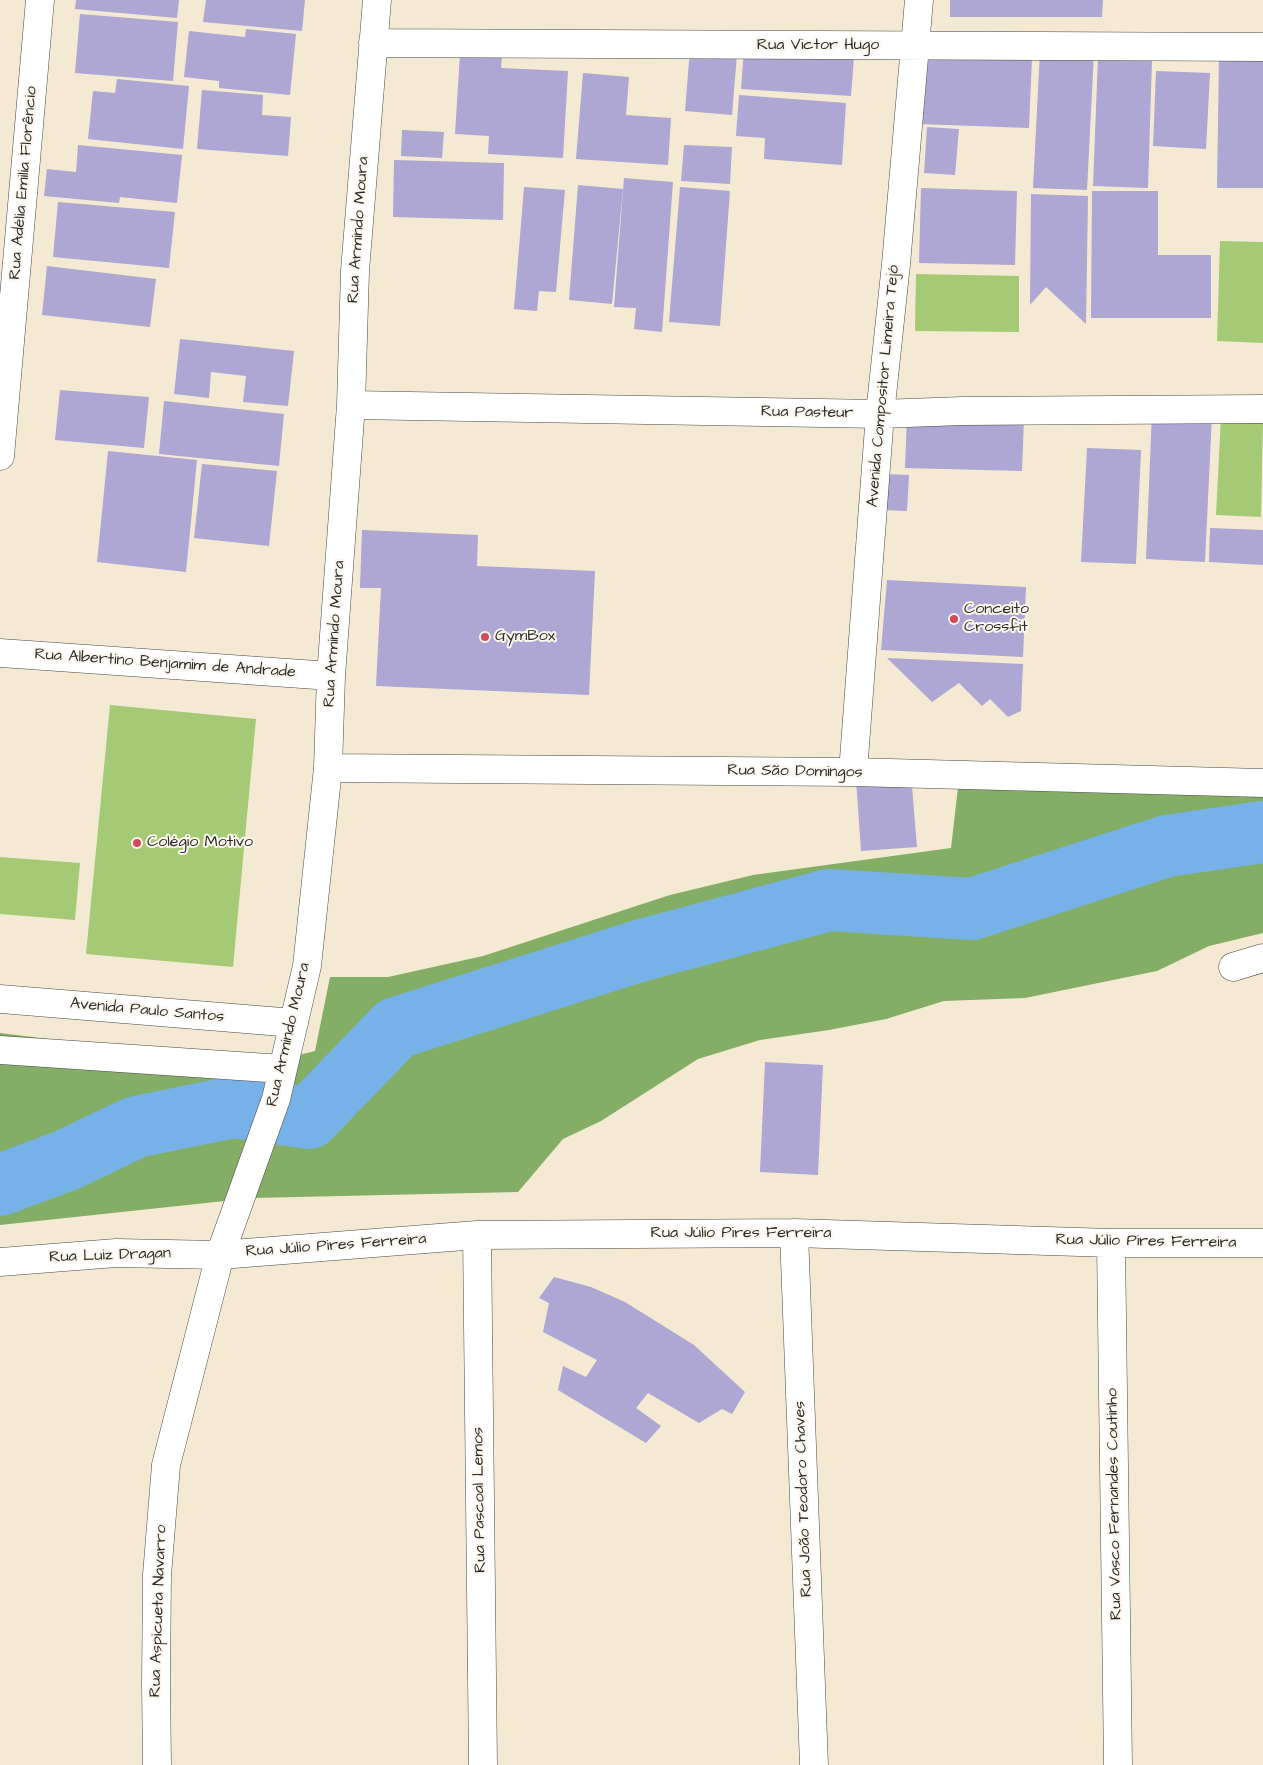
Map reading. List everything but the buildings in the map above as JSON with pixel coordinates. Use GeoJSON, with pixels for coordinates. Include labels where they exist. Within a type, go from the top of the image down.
{"type":"FeatureCollection","features":[{"type":"Feature","properties":{"kind":"street","name":"Rua Adélia Emilia Florêncio"},"geometry":{"type":"LineString","coordinates":[[0,456],[40,0]]}},
{"type":"Feature","properties":{"kind":"street","name":"Rua Armindo Moura"},"geometry":{"type":"LineString","coordinates":[[220,1255],[276,1099],[307,966],[328,768],[331,676],[351,405],[355,271],[378,0]]}},
{"type":"Feature","properties":{"kind":"street","name":"Avenida Compositor Limeira Tejó"},"geometry":{"type":"LineString","coordinates":[[853,772],[880,414],[919,0]]}},
{"type":"Feature","properties":{"kind":"street","name":"Rua Victor Hugo"},"geometry":{"type":"LineString","coordinates":[[373,43],[1263,47]]}},
{"type":"Feature","properties":{"kind":"street","name":"Rua Pasteur"},"geometry":{"type":"LineString","coordinates":[[351,405],[880,414],[971,411],[1263,409]]}},
{"type":"Feature","properties":{"kind":"street","name":"Rua Albertino Benjamim de Andrade"},"geometry":{"type":"LineString","coordinates":[[0,653],[331,676]]}},
{"type":"Feature","properties":{"kind":"street","name":"Rua São Domingos"},"geometry":{"type":"LineString","coordinates":[[328,768],[853,772],[1263,783]]}},
{"type":"Feature","properties":{"kind":"street"},"geometry":{"type":"LineString","coordinates":[[1233,966],[1263,958]]}},
{"type":"Feature","properties":{"kind":"street","name":"Avenida Paulo Santos"},"geometry":{"type":"LineString","coordinates":[[0,999],[294,1024]]}},
{"type":"Feature","properties":{"kind":"street"},"geometry":{"type":"LineString","coordinates":[[0,1050],[283,1069]]}},
{"type":"Feature","properties":{"kind":"street","name":"Rua Júlio Pires Ferreira"},"geometry":{"type":"LineString","coordinates":[[220,1255],[476,1235],[794,1233],[1111,1243],[1263,1243]]}},
{"type":"Feature","properties":{"kind":"street","name":"Rua João Teodoro Chaves"},"geometry":{"type":"LineString","coordinates":[[794,1233],[814,1765]]}},
{"type":"Feature","properties":{"kind":"street","name":"Rua Pascoal Lemos"},"geometry":{"type":"LineString","coordinates":[[476,1235],[483,1765]]}},
{"type":"Feature","properties":{"kind":"street","name":"Rua Vasco Fernandes Coutinho"},"geometry":{"type":"LineString","coordinates":[[1111,1243],[1118,1765]]}},
{"type":"Feature","properties":{"kind":"street","name":"Rua Luiz Dragan"},"geometry":{"type":"LineString","coordinates":[[0,1262],[116,1254],[220,1255]]}},
{"type":"Feature","properties":{"kind":"street","name":"Rua Aspicueta Navarro"},"geometry":{"type":"LineString","coordinates":[[157,1765],[157,1575],[166,1465],[220,1255]]}},
{"type":"Feature","properties":{"kind":"green space"},"geometry":{"type":"Polygon","coordinates":[[[1220,241],[1263,242],[1263,343],[1217,341],[1220,241]]]}},
{"type":"Feature","properties":{"kind":"green space"},"geometry":{"type":"Polygon","coordinates":[[[916,274],[1019,276],[1019,332],[915,331],[916,274]]]}},
{"type":"Feature","properties":{"kind":"green space"},"geometry":{"type":"Polygon","coordinates":[[[1221,417],[1263,419],[1261,517],[1216,515],[1221,417]]]}},
{"type":"Feature","properties":{"kind":"green space"},"geometry":{"type":"Polygon","coordinates":[[[110,705],[256,719],[233,967],[86,954],[110,705]]]}},
{"type":"Feature","properties":{"kind":"green space"},"geometry":{"type":"Polygon","coordinates":[[[960,770],[1263,773],[1263,933],[1209,946],[1157,971],[1025,998],[944,1001],[886,1019],[760,1040],[698,1059],[601,1121],[563,1139],[518,1192],[253,1198],[0,1225],[0,1033],[258,1065],[315,1051],[330,977],[388,977],[483,956],[670,895],[753,875],[951,848],[960,770]]]}},
{"type":"Feature","properties":{"kind":"green space"},"geometry":{"type":"Polygon","coordinates":[[[0,857],[80,863],[75,920],[0,914],[0,857]]]}},
{"type":"Feature","properties":{"kind":"waterway"},"geometry":{"type":"LineString","coordinates":[[0,1185],[67,1160],[136,1127],[234,1107],[309,1118],[396,1028],[639,951],[829,900],[972,909],[1167,846],[1263,832]]}},
{"type":"Feature","properties":{"kind":"place","name":"Conceito Crossfit"},"geometry":{"type":"Point","coordinates":[954,619]}},
{"type":"Feature","properties":{"kind":"place","name":"GymBox"},"geometry":{"type":"Point","coordinates":[485,637]}},
{"type":"Feature","properties":{"kind":"place","name":"Colégio Motivo"},"geometry":{"type":"Point","coordinates":[137,843]}}]}
